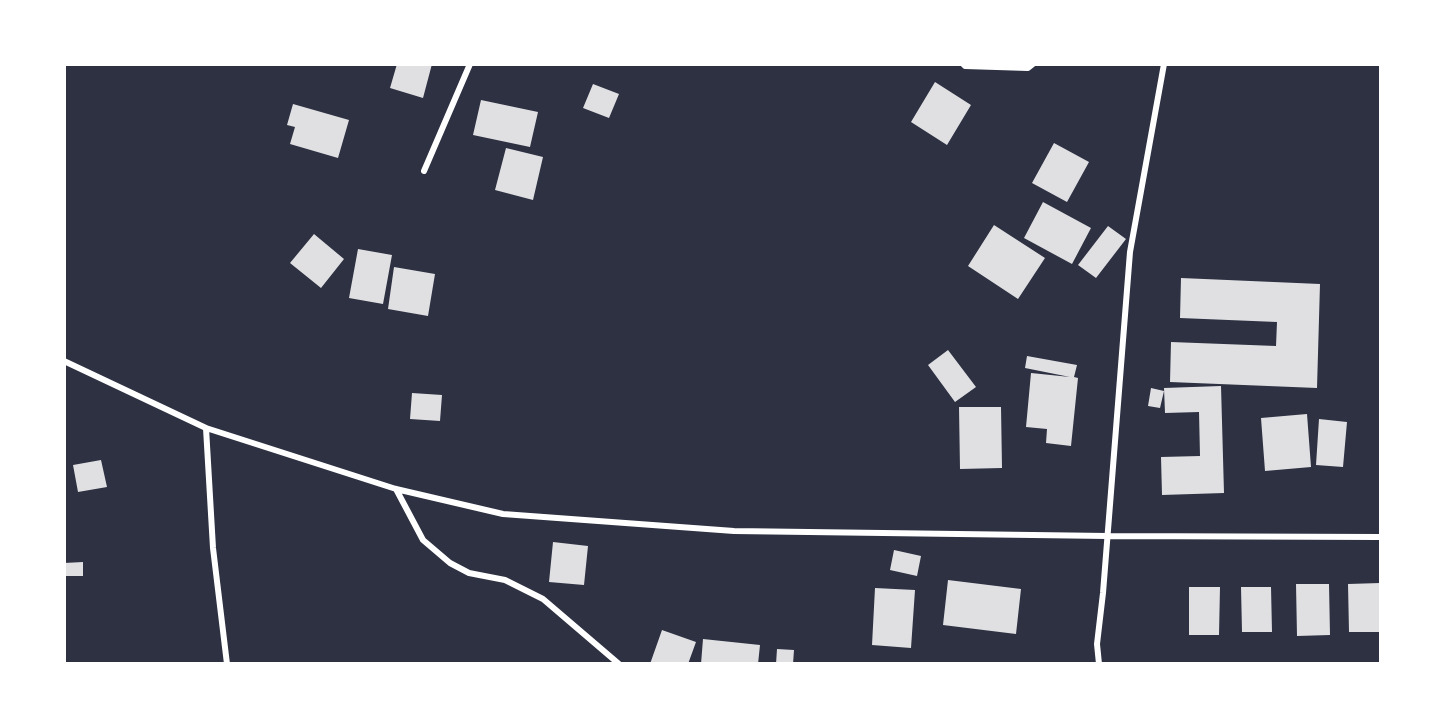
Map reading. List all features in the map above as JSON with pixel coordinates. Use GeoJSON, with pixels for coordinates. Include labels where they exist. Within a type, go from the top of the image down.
{"type":"FeatureCollection","features":[{"type":"Feature","properties":{"kind":"street"},"geometry":{"type":"LineString","coordinates":[[424,171],[470,64]]}},
{"type":"Feature","properties":{"kind":"street"},"geometry":{"type":"LineString","coordinates":[[963,64],[965,66],[1028,68],[1033,64]]}},
{"type":"Feature","properties":{"kind":"street"},"geometry":{"type":"LineString","coordinates":[[1099,663],[1097,644],[1130,252],[1164,64]]}},
{"type":"Feature","properties":{"kind":"street"},"geometry":{"type":"LineString","coordinates":[[64,361],[206,428],[396,489],[503,514],[734,531],[1380,537]]}},
{"type":"Feature","properties":{"kind":"street"},"geometry":{"type":"LineString","coordinates":[[206,428],[213,548],[226,663]]}},
{"type":"Feature","properties":{"kind":"street"},"geometry":{"type":"LineString","coordinates":[[396,489],[423,540],[450,563],[469,573],[505,580],[543,599],[619,663]]}},
{"type":"Feature","properties":{"kind":"building"},"geometry":{"type":"Polygon","coordinates":[[[397,64],[432,64],[423,98],[390,88],[397,64]]]}},
{"type":"Feature","properties":{"kind":"building"},"geometry":{"type":"Polygon","coordinates":[[[935,82],[971,105],[947,145],[911,122],[935,82]]]}},
{"type":"Feature","properties":{"kind":"building"},"geometry":{"type":"Polygon","coordinates":[[[593,84],[619,94],[609,118],[583,108],[593,84]]]}},
{"type":"Feature","properties":{"kind":"building"},"geometry":{"type":"Polygon","coordinates":[[[481,100],[538,112],[530,147],[473,135],[481,100]]]}},
{"type":"Feature","properties":{"kind":"building"},"geometry":{"type":"Polygon","coordinates":[[[293,104],[349,120],[338,158],[290,144],[295,127],[287,125],[293,104]]]}},
{"type":"Feature","properties":{"kind":"building"},"geometry":{"type":"Polygon","coordinates":[[[1054,143],[1089,162],[1067,202],[1032,183],[1054,143]]]}},
{"type":"Feature","properties":{"kind":"building"},"geometry":{"type":"Polygon","coordinates":[[[506,148],[543,157],[533,200],[495,190],[506,148]]]}},
{"type":"Feature","properties":{"kind":"building"},"geometry":{"type":"Polygon","coordinates":[[[1043,202],[1091,228],[1072,264],[1024,238],[1043,202]]]}},
{"type":"Feature","properties":{"kind":"building"},"geometry":{"type":"Polygon","coordinates":[[[994,225],[1045,258],[1018,299],[968,266],[994,225]]]}},
{"type":"Feature","properties":{"kind":"building"},"geometry":{"type":"Polygon","coordinates":[[[1108,226],[1126,239],[1096,278],[1078,265],[1108,226]]]}},
{"type":"Feature","properties":{"kind":"building"},"geometry":{"type":"Polygon","coordinates":[[[314,234],[344,259],[321,288],[290,263],[314,234]]]}},
{"type":"Feature","properties":{"kind":"building"},"geometry":{"type":"Polygon","coordinates":[[[358,249],[392,255],[383,304],[349,298],[358,249]]]}},
{"type":"Feature","properties":{"kind":"building"},"geometry":{"type":"Polygon","coordinates":[[[394,267],[435,274],[428,316],[388,309],[394,267]]]}},
{"type":"Feature","properties":{"kind":"building"},"geometry":{"type":"Polygon","coordinates":[[[1181,278],[1320,284],[1317,388],[1170,382],[1171,342],[1276,346],[1277,322],[1180,318],[1181,278]]]}},
{"type":"Feature","properties":{"kind":"building"},"geometry":{"type":"Polygon","coordinates":[[[948,350],[976,387],[955,402],[928,365],[948,350]]]}},
{"type":"Feature","properties":{"kind":"building"},"geometry":{"type":"Polygon","coordinates":[[[1027,356],[1077,365],[1074,377],[1078,378],[1071,446],[1046,443],[1047,429],[1026,427],[1031,373],[1070,377],[1025,368],[1027,356]]]}},
{"type":"Feature","properties":{"kind":"building"},"geometry":{"type":"Polygon","coordinates":[[[1221,386],[1224,493],[1162,495],[1161,457],[1200,456],[1199,412],[1165,413],[1164,388],[1221,386]]]}},
{"type":"Feature","properties":{"kind":"building"},"geometry":{"type":"Polygon","coordinates":[[[1151,388],[1164,391],[1160,408],[1148,406],[1151,388]]]}},
{"type":"Feature","properties":{"kind":"building"},"geometry":{"type":"Polygon","coordinates":[[[412,393],[442,395],[440,421],[410,419],[412,393]]]}},
{"type":"Feature","properties":{"kind":"building"},"geometry":{"type":"Polygon","coordinates":[[[959,407],[1001,407],[1002,468],[960,469],[959,407]]]}},
{"type":"Feature","properties":{"kind":"building"},"geometry":{"type":"Polygon","coordinates":[[[1307,414],[1311,467],[1265,471],[1261,418],[1307,414]]]}},
{"type":"Feature","properties":{"kind":"building"},"geometry":{"type":"Polygon","coordinates":[[[1319,419],[1347,422],[1343,467],[1316,465],[1319,419]]]}},
{"type":"Feature","properties":{"kind":"building"},"geometry":{"type":"Polygon","coordinates":[[[101,460],[107,487],[78,492],[73,465],[101,460]]]}},
{"type":"Feature","properties":{"kind":"building"},"geometry":{"type":"Polygon","coordinates":[[[553,542],[588,546],[584,585],[549,582],[553,542]]]}},
{"type":"Feature","properties":{"kind":"building"},"geometry":{"type":"Polygon","coordinates":[[[894,550],[921,556],[917,576],[890,570],[894,550]]]}},
{"type":"Feature","properties":{"kind":"building"},"geometry":{"type":"Polygon","coordinates":[[[83,562],[83,576],[64,576],[64,563],[83,562]]]}},
{"type":"Feature","properties":{"kind":"building"},"geometry":{"type":"Polygon","coordinates":[[[948,580],[1021,589],[1016,634],[943,625],[948,580]]]}},
{"type":"Feature","properties":{"kind":"building"},"geometry":{"type":"Polygon","coordinates":[[[1380,583],[1380,632],[1349,632],[1348,584],[1380,583]]]}},
{"type":"Feature","properties":{"kind":"building"},"geometry":{"type":"Polygon","coordinates":[[[1296,584],[1329,584],[1330,635],[1297,636],[1296,584]]]}},
{"type":"Feature","properties":{"kind":"building"},"geometry":{"type":"Polygon","coordinates":[[[1189,587],[1220,587],[1219,635],[1189,635],[1189,587]]]}},
{"type":"Feature","properties":{"kind":"building"},"geometry":{"type":"Polygon","coordinates":[[[1241,587],[1271,587],[1272,632],[1242,632],[1241,587]]]}},
{"type":"Feature","properties":{"kind":"building"},"geometry":{"type":"Polygon","coordinates":[[[875,588],[915,590],[911,648],[872,645],[875,588]]]}},
{"type":"Feature","properties":{"kind":"building"},"geometry":{"type":"Polygon","coordinates":[[[662,630],[696,642],[688,664],[650,664],[662,630]]]}},
{"type":"Feature","properties":{"kind":"building"},"geometry":{"type":"Polygon","coordinates":[[[703,639],[760,645],[758,664],[701,664],[703,639]]]}},
{"type":"Feature","properties":{"kind":"building"},"geometry":{"type":"Polygon","coordinates":[[[777,649],[794,650],[793,664],[776,664],[777,649]]]}}]}
